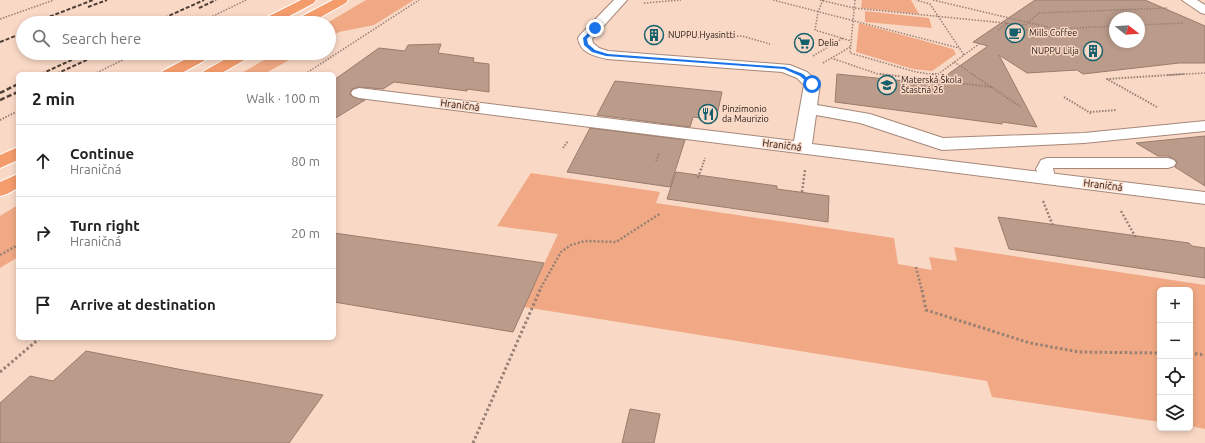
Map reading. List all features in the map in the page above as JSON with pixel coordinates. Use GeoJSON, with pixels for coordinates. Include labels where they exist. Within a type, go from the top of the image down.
{"type":"FeatureCollection","features":[{"type":"Feature","properties":{"kind":"highway"},"geometry":{"type":"LineString","coordinates":[[279,16],[310,0]]}},
{"type":"Feature","properties":{"kind":"highway"},"geometry":{"type":"LineString","coordinates":[[313,16],[342,0]]}},
{"type":"Feature","properties":{"kind":"highway"},"geometry":{"type":"LineString","coordinates":[[172,72],[195,60]]}},
{"type":"Feature","properties":{"kind":"highway"},"geometry":{"type":"LineString","coordinates":[[213,72],[234,60]]}},
{"type":"Feature","properties":{"kind":"highway"},"geometry":{"type":"LineString","coordinates":[[0,162],[16,154]]}},
{"type":"Feature","properties":{"kind":"highway"},"geometry":{"type":"LineString","coordinates":[[0,190],[16,181]]}},
{"type":"Feature","properties":{"kind":"street"},"geometry":{"type":"LineString","coordinates":[[621,0],[585,38],[586,45],[594,51],[607,55],[785,68],[802,75],[812,84],[808,108],[804,157]]}},
{"type":"Feature","properties":{"kind":"street"},"geometry":{"type":"LineString","coordinates":[[1188,0],[1205,10]]}},
{"type":"Feature","properties":{"kind":"street","name":"Hraničná"},"geometry":{"type":"LineString","coordinates":[[359,93],[804,157],[1047,178],[1205,198]]}},
{"type":"Feature","properties":{"kind":"street"},"geometry":{"type":"LineString","coordinates":[[808,108],[864,118],[942,144],[1084,138],[1205,126]]}},
{"type":"Feature","properties":{"kind":"lane"},"geometry":{"type":"LineString","coordinates":[[1047,178],[1044,169],[1047,163],[1085,161],[1140,164],[1168,163]]}},
{"type":"Feature","properties":{"kind":"path"},"geometry":{"type":"LineString","coordinates":[[0,19],[54,0]]}},
{"type":"Feature","properties":{"kind":"path"},"geometry":{"type":"LineString","coordinates":[[213,16],[246,0]]}},
{"type":"Feature","properties":{"kind":"path"},"geometry":{"type":"LineString","coordinates":[[336,54],[419,0]]}},
{"type":"Feature","properties":{"kind":"path"},"geometry":{"type":"LineString","coordinates":[[645,2],[681,0]]}},
{"type":"Feature","properties":{"kind":"path"},"geometry":{"type":"LineString","coordinates":[[773,0],[960,48]]}},
{"type":"Feature","properties":{"kind":"path"},"geometry":{"type":"LineString","coordinates":[[851,41],[815,30],[822,0],[854,8],[1025,25],[1039,14],[1170,8]]}},
{"type":"Feature","properties":{"kind":"path"},"geometry":{"type":"LineString","coordinates":[[855,0],[850,53],[916,72],[937,75],[979,44]]}},
{"type":"Feature","properties":{"kind":"path"},"geometry":{"type":"LineString","coordinates":[[916,0],[930,4],[964,55]]}},
{"type":"Feature","properties":{"kind":"path"},"geometry":{"type":"LineString","coordinates":[[933,0],[1056,29],[1109,26]]}},
{"type":"Feature","properties":{"kind":"path"},"geometry":{"type":"LineString","coordinates":[[1145,25],[1190,23]]}},
{"type":"Feature","properties":{"kind":"path"},"geometry":{"type":"LineString","coordinates":[[1006,24],[1053,36],[1056,29]]}},
{"type":"Feature","properties":{"kind":"path"},"geometry":{"type":"LineString","coordinates":[[998,30],[1006,24]]}},
{"type":"Feature","properties":{"kind":"path"},"geometry":{"type":"LineString","coordinates":[[812,57],[843,38]]}},
{"type":"Feature","properties":{"kind":"path"},"geometry":{"type":"LineString","coordinates":[[802,75],[850,47]]}},
{"type":"Feature","properties":{"kind":"path"},"geometry":{"type":"LineString","coordinates":[[831,58],[878,74],[992,87]]}},
{"type":"Feature","properties":{"kind":"path"},"geometry":{"type":"LineString","coordinates":[[98,72],[123,60]]}},
{"type":"Feature","properties":{"kind":"path"},"geometry":{"type":"LineString","coordinates":[[308,72],[327,60]]}},
{"type":"Feature","properties":{"kind":"path"},"geometry":{"type":"LineString","coordinates":[[954,62],[1021,107]]}},
{"type":"Feature","properties":{"kind":"path"},"geometry":{"type":"LineString","coordinates":[[1157,107],[1107,79],[1205,73]]}},
{"type":"Feature","properties":{"kind":"path"},"geometry":{"type":"LineString","coordinates":[[0,120],[16,112]]}},
{"type":"Feature","properties":{"kind":"path"},"geometry":{"type":"LineString","coordinates":[[698,178],[706,155]]}},
{"type":"Feature","properties":{"kind":"path"},"geometry":{"type":"LineString","coordinates":[[802,192],[804,157]]}},
{"type":"Feature","properties":{"kind":"path"},"geometry":{"type":"LineString","coordinates":[[1041,197],[1053,226]]}},
{"type":"Feature","properties":{"kind":"path"},"geometry":{"type":"LineString","coordinates":[[1117,205],[1136,238]]}},
{"type":"Feature","properties":{"kind":"path"},"geometry":{"type":"LineString","coordinates":[[473,443],[539,291],[561,252],[571,245],[585,241],[616,242],[661,213]]}},
{"type":"Feature","properties":{"kind":"path"},"geometry":{"type":"LineString","coordinates":[[0,255],[16,246]]}},
{"type":"Feature","properties":{"kind":"path"},"geometry":{"type":"LineString","coordinates":[[916,267],[920,278],[926,310],[1030,344],[1072,351],[1157,353]]}},
{"type":"Feature","properties":{"kind":"path"},"geometry":{"type":"LineString","coordinates":[[0,372],[38,340]]}},
{"type":"Feature","properties":{"kind":"path"},"geometry":{"type":"LineString","coordinates":[[1193,353],[1205,355]]}},
{"type":"Feature","properties":{"kind":"shaded area"},"geometry":{"type":"Polygon","coordinates":[[[366,0],[414,0],[374,25],[336,34],[336,18],[366,0]]]}},
{"type":"Feature","properties":{"kind":"shaded area"},"geometry":{"type":"Polygon","coordinates":[[[862,0],[911,0],[919,14],[861,8],[862,0]]]}},
{"type":"Feature","properties":{"kind":"shaded area"},"geometry":{"type":"Polygon","coordinates":[[[865,11],[929,18],[932,28],[865,22],[865,11]]]}},
{"type":"Feature","properties":{"kind":"shaded area"},"geometry":{"type":"Polygon","coordinates":[[[859,23],[953,49],[956,54],[932,71],[913,69],[856,52],[859,23]]]}},
{"type":"Feature","properties":{"kind":"shaded area"},"geometry":{"type":"Polygon","coordinates":[[[264,60],[289,60],[268,72],[243,72],[264,60]]]}},
{"type":"Feature","properties":{"kind":"shaded area"},"geometry":{"type":"Polygon","coordinates":[[[531,173],[660,192],[656,203],[894,238],[898,264],[932,270],[929,257],[957,261],[954,247],[1205,285],[1205,429],[1193,427],[1193,287],[1157,287],[1157,422],[992,397],[987,381],[524,307],[558,234],[497,226],[531,173]]]}},
{"type":"Feature","properties":{"kind":"shaded area"},"geometry":{"type":"Polygon","coordinates":[[[16,206],[16,258],[0,268],[0,216],[16,206]]]}},
{"type":"Feature","properties":{"kind":"building"},"geometry":{"type":"Polygon","coordinates":[[[1035,0],[1145,0],[1205,26],[1205,63],[1179,63],[1083,74],[1077,70],[1027,73],[999,55],[1037,127],[1002,122],[1002,124],[835,102],[837,74],[934,84],[988,46],[973,42],[1035,0]]]}},
{"type":"Feature","properties":{"kind":"building"},"geometry":{"type":"Polygon","coordinates":[[[441,44],[438,53],[474,58],[473,62],[489,64],[489,92],[467,89],[467,91],[394,82],[383,89],[359,87],[352,89],[350,94],[353,97],[365,100],[336,118],[336,79],[379,48],[405,51],[408,45],[441,44]]]}},
{"type":"Feature","properties":{"kind":"building"},"geometry":{"type":"Polygon","coordinates":[[[615,81],[722,92],[716,120],[693,117],[690,127],[597,115],[615,81]]]}},
{"type":"Feature","properties":{"kind":"building"},"geometry":{"type":"Polygon","coordinates":[[[590,128],[685,140],[670,187],[567,172],[590,128]]]}},
{"type":"Feature","properties":{"kind":"building"},"geometry":{"type":"Polygon","coordinates":[[[1205,136],[1205,186],[1175,167],[1177,162],[1174,159],[1168,156],[1158,156],[1136,143],[1205,136]]]}},
{"type":"Feature","properties":{"kind":"building"},"geometry":{"type":"Polygon","coordinates":[[[676,172],[777,186],[777,189],[829,196],[828,222],[667,199],[676,172]]]}},
{"type":"Feature","properties":{"kind":"building"},"geometry":{"type":"Polygon","coordinates":[[[998,217],[1189,243],[1192,246],[1205,248],[1205,278],[1009,249],[998,217]]]}},
{"type":"Feature","properties":{"kind":"building"},"geometry":{"type":"Polygon","coordinates":[[[336,233],[544,263],[513,332],[336,302],[336,233]]]}},
{"type":"Feature","properties":{"kind":"building"},"geometry":{"type":"Polygon","coordinates":[[[86,351],[323,395],[289,443],[0,443],[0,403],[30,376],[53,381],[86,351]]]}},
{"type":"Feature","properties":{"kind":"building"},"geometry":{"type":"Polygon","coordinates":[[[630,409],[660,414],[654,443],[622,443],[630,409]]]}},
{"type":"Feature","properties":{"kind":"railway"},"geometry":{"type":"LineString","coordinates":[[51,16],[93,0]]}},
{"type":"Feature","properties":{"kind":"railway"},"geometry":{"type":"LineString","coordinates":[[88,7],[107,0]]}},
{"type":"Feature","properties":{"kind":"railway"},"geometry":{"type":"LineString","coordinates":[[169,16],[204,0]]}},
{"type":"Feature","properties":{"kind":"railway"},"geometry":{"type":"LineString","coordinates":[[199,8],[216,0]]}},
{"type":"Feature","properties":{"kind":"railway"},"geometry":{"type":"LineString","coordinates":[[0,42],[16,36]]}},
{"type":"Feature","properties":{"kind":"railway"},"geometry":{"type":"LineString","coordinates":[[45,72],[72,60]]}},
{"type":"Feature","properties":{"kind":"railway"},"geometry":{"type":"LineString","coordinates":[[60,72],[87,60]]}},
{"type":"Feature","properties":{"kind":"railway"},"geometry":{"type":"LineString","coordinates":[[0,93],[16,85]]}},
{"type":"Feature","properties":{"kind":"railway"},"geometry":{"type":"LineString","coordinates":[[0,100],[16,93]]}},
{"type":"Feature","properties":{"kind":"place","name":"Mills Coffee"},"geometry":{"type":"Point","coordinates":[1015,33]}},
{"type":"Feature","properties":{"kind":"place","name":"NUPPU Hyasintti"},"geometry":{"type":"Point","coordinates":[654,35]}},
{"type":"Feature","properties":{"kind":"place","name":"Delia"},"geometry":{"type":"Point","coordinates":[804,43]}},
{"type":"Feature","properties":{"kind":"place","name":"NUPPU Lilja"},"geometry":{"type":"Point","coordinates":[1093,51]}},
{"type":"Feature","properties":{"kind":"place","name":"Materská Škola Šťastná 26"},"geometry":{"type":"Point","coordinates":[887,85]}},
{"type":"Feature","properties":{"kind":"place","name":"Pinzimonio da Maurizio"},"geometry":{"type":"Point","coordinates":[708,114]}},
{"type":"Feature","properties":{"kind":"route"},"geometry":{"type":"LineString","coordinates":[[595,28],[585,38],[586,45],[594,51],[607,55],[785,68],[802,75],[812,84]]}}]}
